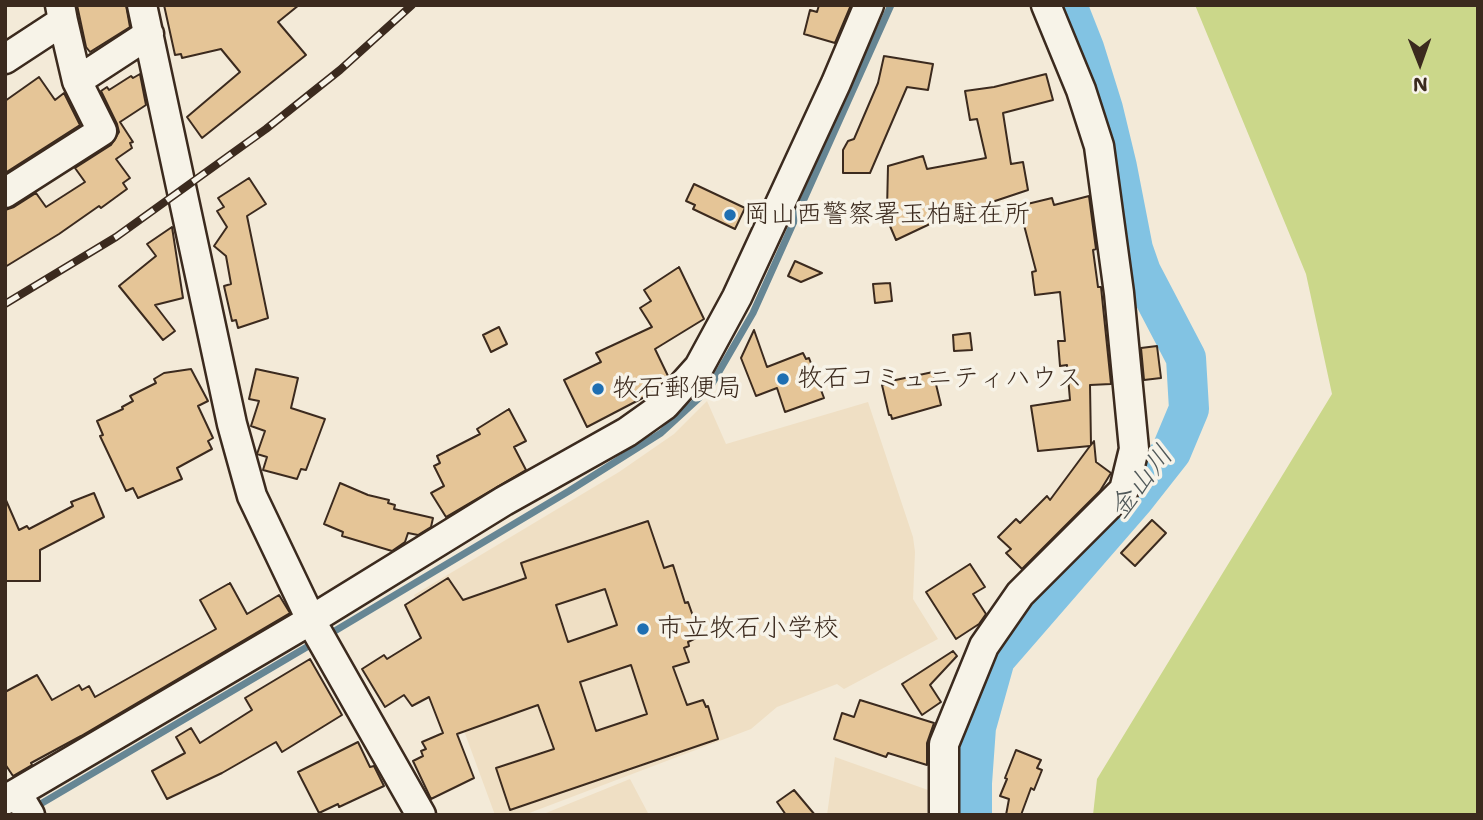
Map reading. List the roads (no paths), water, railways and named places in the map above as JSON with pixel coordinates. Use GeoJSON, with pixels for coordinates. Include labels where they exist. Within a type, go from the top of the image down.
{"type":"FeatureCollection","features":[{"type":"Feature","properties":{"kind":"street"},"geometry":{"type":"LineString","coordinates":[[142,5],[242,466],[252,496],[318,633],[421,815]]}},
{"type":"Feature","properties":{"kind":"street"},"geometry":{"type":"LineString","coordinates":[[19,804],[318,633],[504,501],[626,432],[665,405],[699,367],[737,297],[869,5]]}},
{"type":"Feature","properties":{"kind":"street"},"geometry":{"type":"LineString","coordinates":[[944,815],[944,744],[984,646],[1020,594],[1124,490],[1134,449],[1119,293],[1098,146],[1081,90],[1046,5]]}},
{"type":"Feature","properties":{"kind":"street"},"geometry":{"type":"LineString","coordinates":[[5,59],[62,13],[77,81],[102,131],[5,193]]}},
{"type":"Feature","properties":{"kind":"street"},"geometry":{"type":"LineString","coordinates":[[77,81],[149,34]]}},
{"type":"Feature","properties":{"kind":"waterway"},"geometry":{"type":"LineString","coordinates":[[328,635],[661,433],[709,389],[753,313],[891,5]]}},
{"type":"Feature","properties":{"kind":"waterway","name":"金山川"},"geometry":{"type":"LineString","coordinates":[[972,815],[976,727],[995,659],[1134,499],[1171,452],[1189,409],[1186,358],[1141,272],[1133,249],[1103,109],[1067,5]]}},
{"type":"Feature","properties":{"kind":"waterway"},"geometry":{"type":"LineString","coordinates":[[32,809],[317,641]]}},
{"type":"Feature","properties":{"kind":"railway"},"geometry":{"type":"LineString","coordinates":[[5,304],[116,237],[266,129],[340,70],[412,5]]}},
{"type":"Feature","properties":{"kind":"place","name":"岡山西警察署玉柏駐在所"},"geometry":{"type":"Point","coordinates":[730,215]}},
{"type":"Feature","properties":{"kind":"place","name":"牧石コミュニティハウス"},"geometry":{"type":"Point","coordinates":[783,379]}},
{"type":"Feature","properties":{"kind":"place","name":"牧石郵便局"},"geometry":{"type":"Point","coordinates":[598,389]}},
{"type":"Feature","properties":{"kind":"place","name":"市立牧石小学校"},"geometry":{"type":"Point","coordinates":[643,629]}}]}
